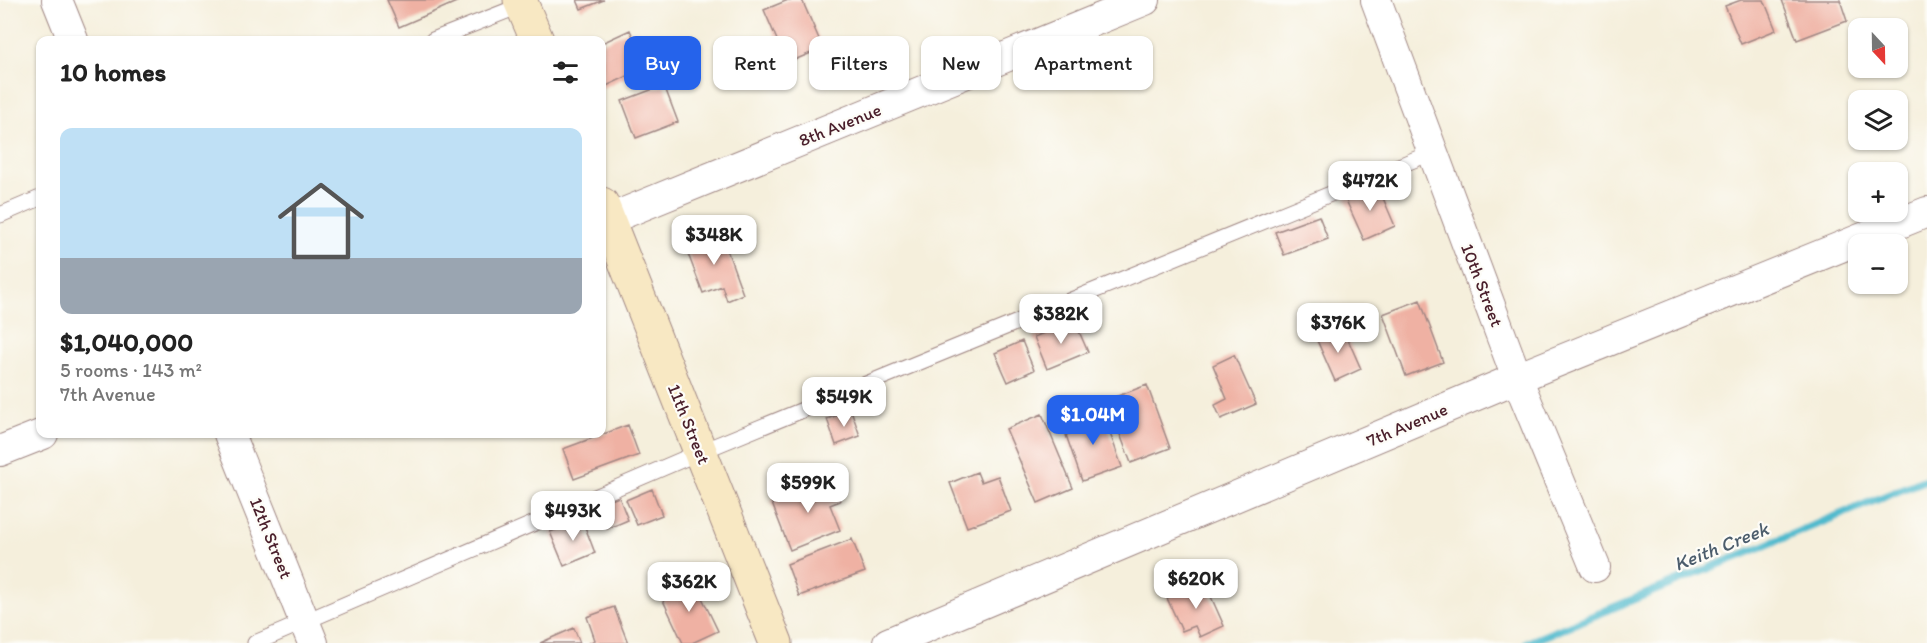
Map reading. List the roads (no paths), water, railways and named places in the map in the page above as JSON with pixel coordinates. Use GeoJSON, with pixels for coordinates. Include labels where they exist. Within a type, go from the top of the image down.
{"type":"FeatureCollection","features":[{"type":"Feature","properties":{"kind":"main road"},"geometry":{"type":"LineString","coordinates":[[521,2],[535,36]]}},
{"type":"Feature","properties":{"kind":"main road","name":"11th Street"},"geometry":{"type":"LineString","coordinates":[[606,220],[776,643]]}},
{"type":"Feature","properties":{"kind":"street"},"geometry":{"type":"LineString","coordinates":[[57,0],[71,36]]}},
{"type":"Feature","properties":{"kind":"street","name":"8th Avenue"},"geometry":{"type":"LineString","coordinates":[[606,214],[1145,0]]}},
{"type":"Feature","properties":{"kind":"street","name":"10th Street"},"geometry":{"type":"LineString","coordinates":[[1376,0],[1517,378],[1595,567]]}},
{"type":"Feature","properties":{"kind":"street","name":"7th Avenue"},"geometry":{"type":"LineString","coordinates":[[888,643],[1517,378],[1927,212]]}},
{"type":"Feature","properties":{"kind":"street"},"geometry":{"type":"LineString","coordinates":[[0,451],[36,437]]}},
{"type":"Feature","properties":{"kind":"street","name":"12th Street"},"geometry":{"type":"LineString","coordinates":[[231,438],[309,633]]}},
{"type":"Feature","properties":{"kind":"lane"},"geometry":{"type":"LineString","coordinates":[[442,36],[521,2]]}},
{"type":"Feature","properties":{"kind":"lane"},"geometry":{"type":"LineString","coordinates":[[255,643],[309,633],[700,452],[1433,152]]}},
{"type":"Feature","properties":{"kind":"lane"},"geometry":{"type":"LineString","coordinates":[[0,215],[36,200]]}},
{"type":"Feature","properties":{"kind":"waterway","name":"Keith Creek"},"geometry":{"type":"LineString","coordinates":[[1527,643],[1927,479]]}}]}
